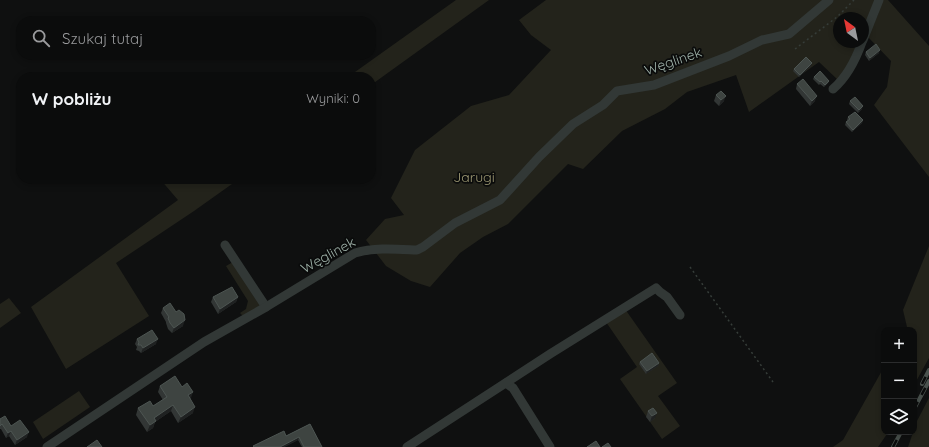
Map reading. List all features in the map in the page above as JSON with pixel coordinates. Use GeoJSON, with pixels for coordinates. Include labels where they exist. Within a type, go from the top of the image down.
{"type":"FeatureCollection","features":[{"type":"Feature","properties":{"kind":"street","name":"Węglinek"},"geometry":{"type":"LineString","coordinates":[[47,447],[204,342],[355,254],[365,250],[374,249],[417,250],[423,248],[455,222],[500,200],[539,157],[573,124],[603,105],[617,91],[654,85],[729,56],[762,40],[789,34],[829,0]]}},
{"type":"Feature","properties":{"kind":"street"},"geometry":{"type":"LineString","coordinates":[[869,26],[879,0]]}},
{"type":"Feature","properties":{"kind":"street"},"geometry":{"type":"LineString","coordinates":[[833,89],[840,83],[848,71],[860,48]]}},
{"type":"Feature","properties":{"kind":"street"},"geometry":{"type":"LineString","coordinates":[[225,245],[266,307]]}},
{"type":"Feature","properties":{"kind":"street"},"geometry":{"type":"LineString","coordinates":[[410,446],[656,288],[667,297],[680,315]]}},
{"type":"Feature","properties":{"kind":"street"},"geometry":{"type":"LineString","coordinates":[[506,383],[513,388],[550,447]]}},
{"type":"Feature","properties":{"kind":"path"},"geometry":{"type":"LineString","coordinates":[[795,49],[837,17],[854,0]]}},
{"type":"Feature","properties":{"kind":"path"},"geometry":{"type":"LineString","coordinates":[[690,267],[773,382]]}},
{"type":"Feature","properties":{"kind":"green space"},"geometry":{"type":"Polygon","coordinates":[[[456,0],[489,0],[376,81],[376,72],[355,72],[372,60],[376,60],[376,57],[456,0]]]}},
{"type":"Feature","properties":{"kind":"green space","name":"Jarugi"},"geometry":{"type":"Polygon","coordinates":[[[546,0],[875,0],[869,16],[869,12],[833,12],[833,48],[858,48],[838,80],[819,62],[749,112],[736,75],[687,92],[665,109],[622,131],[583,169],[568,164],[508,224],[483,237],[460,253],[430,287],[411,281],[386,266],[366,240],[385,219],[404,215],[391,198],[415,150],[471,106],[509,95],[551,50],[531,35],[519,20],[546,0]]]}},
{"type":"Feature","properties":{"kind":"green space"},"geometry":{"type":"Polygon","coordinates":[[[882,0],[888,0],[929,46],[929,177],[874,105],[887,87],[891,61],[869,38],[882,0]]]}},
{"type":"Feature","properties":{"kind":"green space"},"geometry":{"type":"Polygon","coordinates":[[[164,184],[232,184],[116,263],[149,316],[66,369],[31,307],[178,200],[164,184]]]}},
{"type":"Feature","properties":{"kind":"green space"},"geometry":{"type":"Polygon","coordinates":[[[929,246],[929,358],[917,380],[917,327],[907,327],[903,310],[929,246]]]}},
{"type":"Feature","properties":{"kind":"green space"},"geometry":{"type":"Polygon","coordinates":[[[233,262],[261,306],[243,316],[240,313],[246,309],[248,301],[226,266],[233,262]]]}},
{"type":"Feature","properties":{"kind":"green space"},"geometry":{"type":"Polygon","coordinates":[[[9,298],[21,313],[0,328],[0,304],[9,298]]]}},
{"type":"Feature","properties":{"kind":"green space"},"geometry":{"type":"Polygon","coordinates":[[[625,309],[677,383],[658,396],[680,426],[662,439],[620,379],[637,367],[606,322],[625,309]]]}},
{"type":"Feature","properties":{"kind":"green space"},"geometry":{"type":"Polygon","coordinates":[[[881,372],[881,435],[886,435],[878,447],[833,447],[843,440],[881,372]]]}},
{"type":"Feature","properties":{"kind":"green space"},"geometry":{"type":"Polygon","coordinates":[[[79,391],[90,407],[43,439],[33,422],[79,391]]]}},
{"type":"Feature","properties":{"kind":"green space"},"geometry":{"type":"Polygon","coordinates":[[[929,398],[929,447],[908,447],[912,435],[917,435],[917,421],[929,398]]]}},
{"type":"Feature","properties":{"kind":"building"},"geometry":{"type":"Polygon","coordinates":[[[876,44],[880,50],[870,58],[866,52],[876,44]]]}},
{"type":"Feature","properties":{"kind":"building"},"geometry":{"type":"Polygon","coordinates":[[[806,57],[812,63],[800,75],[794,69],[806,57]]]}},
{"type":"Feature","properties":{"kind":"building"},"geometry":{"type":"Polygon","coordinates":[[[820,71],[829,81],[825,85],[814,77],[820,71]]]}},
{"type":"Feature","properties":{"kind":"building"},"geometry":{"type":"Polygon","coordinates":[[[803,79],[817,96],[812,101],[797,84],[803,79]]]}},
{"type":"Feature","properties":{"kind":"building"},"geometry":{"type":"Polygon","coordinates":[[[721,91],[726,96],[721,100],[716,95],[721,91]]]}},
{"type":"Feature","properties":{"kind":"building"},"geometry":{"type":"Polygon","coordinates":[[[855,97],[863,106],[859,110],[850,101],[855,97]]]}},
{"type":"Feature","properties":{"kind":"building"},"geometry":{"type":"Polygon","coordinates":[[[855,112],[863,120],[853,130],[846,122],[850,119],[848,117],[855,112]]]}},
{"type":"Feature","properties":{"kind":"building"},"geometry":{"type":"Polygon","coordinates":[[[232,287],[238,297],[220,309],[213,297],[232,287]]]}},
{"type":"Feature","properties":{"kind":"building"},"geometry":{"type":"Polygon","coordinates":[[[170,303],[176,312],[179,310],[184,314],[185,320],[174,328],[163,308],[170,303]]]}},
{"type":"Feature","properties":{"kind":"building"},"geometry":{"type":"Polygon","coordinates":[[[152,330],[158,339],[143,348],[141,345],[138,345],[139,342],[137,339],[152,330]]]}},
{"type":"Feature","properties":{"kind":"building"},"geometry":{"type":"Polygon","coordinates":[[[652,353],[659,363],[647,371],[640,362],[652,353]]]}},
{"type":"Feature","properties":{"kind":"building"},"geometry":{"type":"Polygon","coordinates":[[[175,376],[182,387],[187,383],[193,392],[188,395],[195,407],[181,417],[173,405],[154,418],[156,421],[150,425],[138,408],[150,401],[153,406],[167,397],[160,386],[175,376]]]}},
{"type":"Feature","properties":{"kind":"building"},"geometry":{"type":"Polygon","coordinates":[[[653,408],[657,413],[652,416],[648,411],[653,408]]]}},
{"type":"Feature","properties":{"kind":"building"},"geometry":{"type":"Polygon","coordinates":[[[5,416],[11,426],[20,420],[29,432],[17,440],[11,431],[8,433],[2,424],[0,426],[0,419],[5,416]]]}},
{"type":"Feature","properties":{"kind":"building"},"geometry":{"type":"Polygon","coordinates":[[[310,424],[322,447],[304,447],[299,437],[280,447],[253,446],[284,431],[286,436],[310,424]]]}},
{"type":"Feature","properties":{"kind":"building"},"geometry":{"type":"Polygon","coordinates":[[[97,440],[102,447],[87,447],[97,440]]]}},
{"type":"Feature","properties":{"kind":"building"},"geometry":{"type":"Polygon","coordinates":[[[596,441],[600,447],[587,447],[596,441]]]}},
{"type":"Feature","properties":{"kind":"building"},"geometry":{"type":"Polygon","coordinates":[[[608,443],[611,447],[602,447],[608,443]]]}},
{"type":"Feature","properties":{"kind":"railway"},"geometry":{"type":"LineString","coordinates":[[922,384],[929,370]]}},
{"type":"Feature","properties":{"kind":"railway"},"geometry":{"type":"LineString","coordinates":[[917,403],[929,381]]}},
{"type":"Feature","properties":{"kind":"railway"},"geometry":{"type":"LineString","coordinates":[[893,447],[899,435]]}}]}
